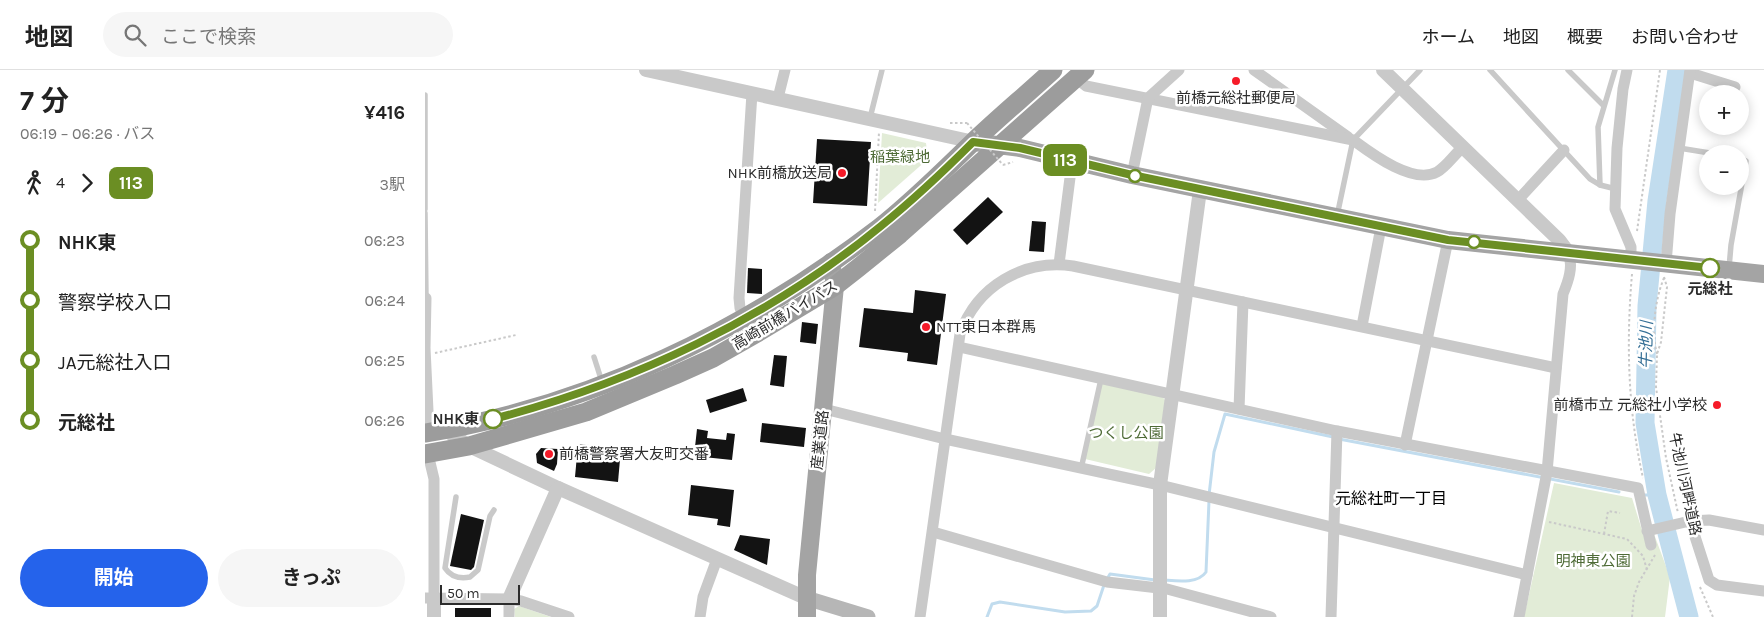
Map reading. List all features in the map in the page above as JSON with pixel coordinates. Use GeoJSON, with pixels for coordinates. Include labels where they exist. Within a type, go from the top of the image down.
{"type":"FeatureCollection","features":[{"type":"Feature","properties":{"kind":"highway","name":"高崎前橋バイパス"},"geometry":{"type":"LineString","coordinates":[[428,462],[469,446],[549,423],[607,394],[656,364],[744,318],[831,262],[880,227],[1053,70]]}},
{"type":"Feature","properties":{"kind":"highway","name":"高崎前橋バイパス"},"geometry":{"type":"LineString","coordinates":[[433,432],[607,394],[713,358],[835,286],[900,234],[1080,74]]}},
{"type":"Feature","properties":{"kind":"main road"},"geometry":{"type":"LineString","coordinates":[[973,142],[1001,145],[1200,190],[1448,240],[1568,252],[1633,256],[1664,268],[1764,274]]}},
{"type":"Feature","properties":{"kind":"main road","name":"産業道路"},"geometry":{"type":"LineString","coordinates":[[807,617],[806,598],[835,286],[831,262]]}},
{"type":"Feature","properties":{"kind":"main road"},"geometry":{"type":"LineString","coordinates":[[806,598],[868,617]]}},
{"type":"Feature","properties":{"kind":"street"},"geometry":{"type":"LineString","coordinates":[[646,70],[663,72],[973,142]]}},
{"type":"Feature","properties":{"kind":"street"},"geometry":{"type":"LineString","coordinates":[[778,98],[785,70]]}},
{"type":"Feature","properties":{"kind":"street"},"geometry":{"type":"LineString","coordinates":[[1132,175],[1148,98],[1179,70]]}},
{"type":"Feature","properties":{"kind":"street"},"geometry":{"type":"LineString","coordinates":[[1254,70],[1377,157],[1417,174],[1435,173],[1462,148]]}},
{"type":"Feature","properties":{"kind":"street"},"geometry":{"type":"LineString","coordinates":[[1383,70],[1559,240],[1568,252],[1571,260],[1569,280],[1563,294],[1547,472],[1519,617]]}},
{"type":"Feature","properties":{"kind":"street"},"geometry":{"type":"LineString","coordinates":[[1627,70],[1618,138],[1616,215],[1633,256]]}},
{"type":"Feature","properties":{"kind":"street"},"geometry":{"type":"LineString","coordinates":[[1664,268],[1690,71],[1727,85]]}},
{"type":"Feature","properties":{"kind":"street"},"geometry":{"type":"LineString","coordinates":[[1080,74],[1086,86],[1353,140]]}},
{"type":"Feature","properties":{"kind":"street"},"geometry":{"type":"LineString","coordinates":[[744,318],[739,305],[739,298],[752,92]]}},
{"type":"Feature","properties":{"kind":"street"},"geometry":{"type":"LineString","coordinates":[[1517,200],[1564,150]]}},
{"type":"Feature","properties":{"kind":"street"},"geometry":{"type":"LineString","coordinates":[[1059,264],[1072,162]]}},
{"type":"Feature","properties":{"kind":"street"},"geometry":{"type":"LineString","coordinates":[[1160,617],[1160,485],[1200,190]]}},
{"type":"Feature","properties":{"kind":"street"},"geometry":{"type":"LineString","coordinates":[[1362,326],[1381,227]]}},
{"type":"Feature","properties":{"kind":"street"},"geometry":{"type":"LineString","coordinates":[[1405,444],[1448,240]]}},
{"type":"Feature","properties":{"kind":"street"},"geometry":{"type":"LineString","coordinates":[[920,617],[945,439],[964,323],[978,300],[988,289],[1001,280],[1022,270],[1059,264],[1556,368]]}},
{"type":"Feature","properties":{"kind":"street"},"geometry":{"type":"LineString","coordinates":[[427,298],[425,354],[433,432],[469,446],[717,560],[806,598]]}},
{"type":"Feature","properties":{"kind":"street"},"geometry":{"type":"LineString","coordinates":[[1239,409],[1243,302]]}},
{"type":"Feature","properties":{"kind":"street"},"geometry":{"type":"LineString","coordinates":[[959,347],[1337,431],[1637,488],[1651,531],[1651,545]]}},
{"type":"Feature","properties":{"kind":"street"},"geometry":{"type":"LineString","coordinates":[[823,409],[945,439],[1160,485],[1527,575]]}},
{"type":"Feature","properties":{"kind":"street"},"geometry":{"type":"LineString","coordinates":[[1331,617],[1337,431]]}},
{"type":"Feature","properties":{"kind":"street"},"geometry":{"type":"LineString","coordinates":[[428,462],[434,478],[429,598],[434,617]]}},
{"type":"Feature","properties":{"kind":"street"},"geometry":{"type":"LineString","coordinates":[[509,617],[509,599],[558,488]]}},
{"type":"Feature","properties":{"kind":"street"},"geometry":{"type":"LineString","coordinates":[[1651,531],[1709,520],[1764,530]]}},
{"type":"Feature","properties":{"kind":"street"},"geometry":{"type":"LineString","coordinates":[[1682,524],[1709,580],[1717,585],[1764,591]]}},
{"type":"Feature","properties":{"kind":"street"},"geometry":{"type":"LineString","coordinates":[[933,532],[1107,582],[1160,588],[1271,617]]}},
{"type":"Feature","properties":{"kind":"street"},"geometry":{"type":"LineString","coordinates":[[700,617],[703,597],[717,560]]}},
{"type":"Feature","properties":{"kind":"street"},"geometry":{"type":"LineString","coordinates":[[429,598],[509,599],[521,601],[569,617]]}},
{"type":"Feature","properties":{"kind":"lane"},"geometry":{"type":"LineString","coordinates":[[870,118],[882,70]]}},
{"type":"Feature","properties":{"kind":"lane"},"geometry":{"type":"LineString","coordinates":[[1337,218],[1353,140],[1420,70]]}},
{"type":"Feature","properties":{"kind":"lane"},"geometry":{"type":"LineString","coordinates":[[1490,70],[1590,179],[1600,185],[1616,189]]}},
{"type":"Feature","properties":{"kind":"lane"},"geometry":{"type":"LineString","coordinates":[[1569,70],[1603,105]]}},
{"type":"Feature","properties":{"kind":"lane"},"geometry":{"type":"LineString","coordinates":[[1600,185],[1597,138],[1603,105],[1615,70]]}},
{"type":"Feature","properties":{"kind":"lane"},"geometry":{"type":"LineString","coordinates":[[425,95],[425,209]]}},
{"type":"Feature","properties":{"kind":"lane"},"geometry":{"type":"LineString","coordinates":[[1679,148],[1699,151]]}},
{"type":"Feature","properties":{"kind":"lane"},"geometry":{"type":"LineString","coordinates":[[1729,271],[1731,244],[1740,195]]}},
{"type":"Feature","properties":{"kind":"lane"},"geometry":{"type":"LineString","coordinates":[[425,213],[427,298]]}},
{"type":"Feature","properties":{"kind":"lane"},"geometry":{"type":"LineString","coordinates":[[594,357],[607,394]]}},
{"type":"Feature","properties":{"kind":"lane"},"geometry":{"type":"LineString","coordinates":[[1081,468],[1101,379]]}},
{"type":"Feature","properties":{"kind":"lane"},"geometry":{"type":"LineString","coordinates":[[456,497],[445,568],[456,577],[470,578],[478,570],[490,516],[494,510]]}},
{"type":"Feature","properties":{"kind":"path"},"geometry":{"type":"LineString","coordinates":[[1637,488],[1644,484],[1633,435],[1628,344],[1633,256],[1660,70]]}},
{"type":"Feature","properties":{"kind":"path"},"geometry":{"type":"LineString","coordinates":[[948,123],[967,123],[1003,165]]}},
{"type":"Feature","properties":{"kind":"path"},"geometry":{"type":"LineString","coordinates":[[875,211],[879,130]]}},
{"type":"Feature","properties":{"kind":"path"},"geometry":{"type":"LineString","coordinates":[[1657,354],[1654,343],[1658,291],[1664,268]]}},
{"type":"Feature","properties":{"kind":"path","name":"牛池川河畔道路"},"geometry":{"type":"LineString","coordinates":[[1664,268],[1667,287],[1661,342],[1657,354],[1659,414],[1666,458],[1682,524]]}},
{"type":"Feature","properties":{"kind":"path"},"geometry":{"type":"LineString","coordinates":[[425,354],[516,335]]}},
{"type":"Feature","properties":{"kind":"path"},"geometry":{"type":"LineString","coordinates":[[1604,534],[1608,511],[1620,513]]}},
{"type":"Feature","properties":{"kind":"path"},"geometry":{"type":"LineString","coordinates":[[1539,520],[1627,539],[1643,556],[1647,570]]}},
{"type":"Feature","properties":{"kind":"path"},"geometry":{"type":"LineString","coordinates":[[1632,617],[1634,596],[1655,557],[1651,545]]}},
{"type":"Feature","properties":{"kind":"path"},"geometry":{"type":"LineString","coordinates":[[1700,586],[1713,617]]}},
{"type":"Feature","properties":{"kind":"green space","name":"稲葉緑地"},"geometry":{"type":"Polygon","coordinates":[[[882,133],[926,143],[928,159],[878,203],[882,133]]]}},
{"type":"Feature","properties":{"kind":"green space","name":"つくし公園"},"geometry":{"type":"Polygon","coordinates":[[[1106,381],[1160,394],[1165,400],[1156,468],[1149,474],[1085,459],[1100,385],[1106,381]]]}},
{"type":"Feature","properties":{"kind":"green space","name":"明神東公園"},"geometry":{"type":"Polygon","coordinates":[[[1554,483],[1632,498],[1645,540],[1654,534],[1670,577],[1665,617],[1524,617],[1554,483]]]}},
{"type":"Feature","properties":{"kind":"green space"},"geometry":{"type":"Polygon","coordinates":[[[519,606],[551,617],[515,617],[514,609],[519,606]]]}},
{"type":"Feature","properties":{"kind":"building","name":"NHK前橋放送局"},"geometry":{"type":"Polygon","coordinates":[[[817,139],[871,142],[867,206],[813,203],[817,139]]]}},
{"type":"Feature","properties":{"kind":"building"},"geometry":{"type":"Polygon","coordinates":[[[988,197],[1003,212],[967,245],[953,230],[988,197]]]}},
{"type":"Feature","properties":{"kind":"building"},"geometry":{"type":"Polygon","coordinates":[[[1032,221],[1046,222],[1044,252],[1029,251],[1032,221]]]}},
{"type":"Feature","properties":{"kind":"building"},"geometry":{"type":"Polygon","coordinates":[[[748,268],[762,269],[762,294],[747,293],[748,268]]]}},
{"type":"Feature","properties":{"kind":"building"},"geometry":{"type":"Polygon","coordinates":[[[915,290],[946,294],[937,365],[907,361],[908,353],[859,347],[864,308],[913,313],[915,290]]]}},
{"type":"Feature","properties":{"kind":"building"},"geometry":{"type":"Polygon","coordinates":[[[802,322],[818,324],[816,344],[800,342],[802,322]]]}},
{"type":"Feature","properties":{"kind":"building"},"geometry":{"type":"Polygon","coordinates":[[[774,355],[787,356],[784,387],[770,385],[774,355]]]}},
{"type":"Feature","properties":{"kind":"building"},"geometry":{"type":"Polygon","coordinates":[[[743,388],[747,401],[710,413],[706,400],[743,388]]]}},
{"type":"Feature","properties":{"kind":"building"},"geometry":{"type":"Polygon","coordinates":[[[762,423],[806,428],[804,447],[760,442],[762,423]]]}},
{"type":"Feature","properties":{"kind":"building"},"geometry":{"type":"Polygon","coordinates":[[[697,429],[708,431],[707,438],[726,440],[727,433],[735,434],[732,460],[694,456],[697,429]]]}},
{"type":"Feature","properties":{"kind":"building"},"geometry":{"type":"Polygon","coordinates":[[[578,444],[621,448],[618,482],[575,477],[578,444]]]}},
{"type":"Feature","properties":{"kind":"building"},"geometry":{"type":"Polygon","coordinates":[[[541,448],[558,449],[557,464],[554,471],[537,463],[536,454],[541,448]]]}},
{"type":"Feature","properties":{"kind":"building"},"geometry":{"type":"Polygon","coordinates":[[[691,485],[734,490],[730,527],[717,525],[718,519],[688,515],[691,485]]]}},
{"type":"Feature","properties":{"kind":"building"},"geometry":{"type":"Polygon","coordinates":[[[461,514],[484,520],[474,567],[471,570],[450,566],[461,514]]]}},
{"type":"Feature","properties":{"kind":"building"},"geometry":{"type":"Polygon","coordinates":[[[740,535],[770,539],[767,565],[734,550],[740,535]]]}},
{"type":"Feature","properties":{"kind":"building"},"geometry":{"type":"Polygon","coordinates":[[[455,608],[491,608],[491,617],[455,617],[455,608]]]}},
{"type":"Feature","properties":{"kind":"waterway","name":"牛池川"},"geometry":{"type":"LineString","coordinates":[[1677,70],[1657,201],[1647,306],[1645,423],[1657,495],[1689,617]]}},
{"type":"Feature","properties":{"kind":"waterway"},"geometry":{"type":"LineString","coordinates":[[1209,495],[1214,452],[1225,414],[1333,437]]}},
{"type":"Feature","properties":{"kind":"waterway"},"geometry":{"type":"LineString","coordinates":[[1339,439],[1619,492]]}},
{"type":"Feature","properties":{"kind":"waterway"},"geometry":{"type":"LineString","coordinates":[[1645,495],[1657,495]]}},
{"type":"Feature","properties":{"kind":"waterway"},"geometry":{"type":"LineString","coordinates":[[1164,580],[1193,580],[1206,572],[1209,501]]}},
{"type":"Feature","properties":{"kind":"waterway"},"geometry":{"type":"LineString","coordinates":[[1107,579],[1110,574],[1155,580]]}},
{"type":"Feature","properties":{"kind":"waterway"},"geometry":{"type":"LineString","coordinates":[[987,617],[992,604],[1000,602],[1065,612],[1091,611],[1097,606],[1104,585]]}},
{"type":"Feature","properties":{"kind":"bus line","name":"113"},"geometry":{"type":"LineString","coordinates":[[493,419],[591,390],[619,379],[656,364],[744,318],[807,279],[880,227],[973,142],[1020,148],[1072,162],[1200,190],[1448,240],[1710,268]]}},
{"type":"Feature","properties":{"kind":"place","name":"前橋元総社郵便局"},"geometry":{"type":"Point","coordinates":[1236,81]}},
{"type":"Feature","properties":{"kind":"place","name":"NHK前橋放送局"},"geometry":{"type":"Point","coordinates":[842,173]}},
{"type":"Feature","properties":{"kind":"place","name":"元総社"},"geometry":{"type":"Point","coordinates":[1710,268]}},
{"type":"Feature","properties":{"kind":"place","name":"NTT東日本群馬"},"geometry":{"type":"Point","coordinates":[926,327]}},
{"type":"Feature","properties":{"kind":"place","name":"前橋市立 元総社小学校"},"geometry":{"type":"Point","coordinates":[1717,405]}},
{"type":"Feature","properties":{"kind":"place","name":"NHK東"},"geometry":{"type":"Point","coordinates":[493,419]}},
{"type":"Feature","properties":{"kind":"place","name":"前橋警察署大友町交番"},"geometry":{"type":"Point","coordinates":[549,454]}},
{"type":"Feature","properties":{"kind":"district","name":"元総社町一丁目"},"geometry":{"type":"Point","coordinates":[1391,498]}}]}
